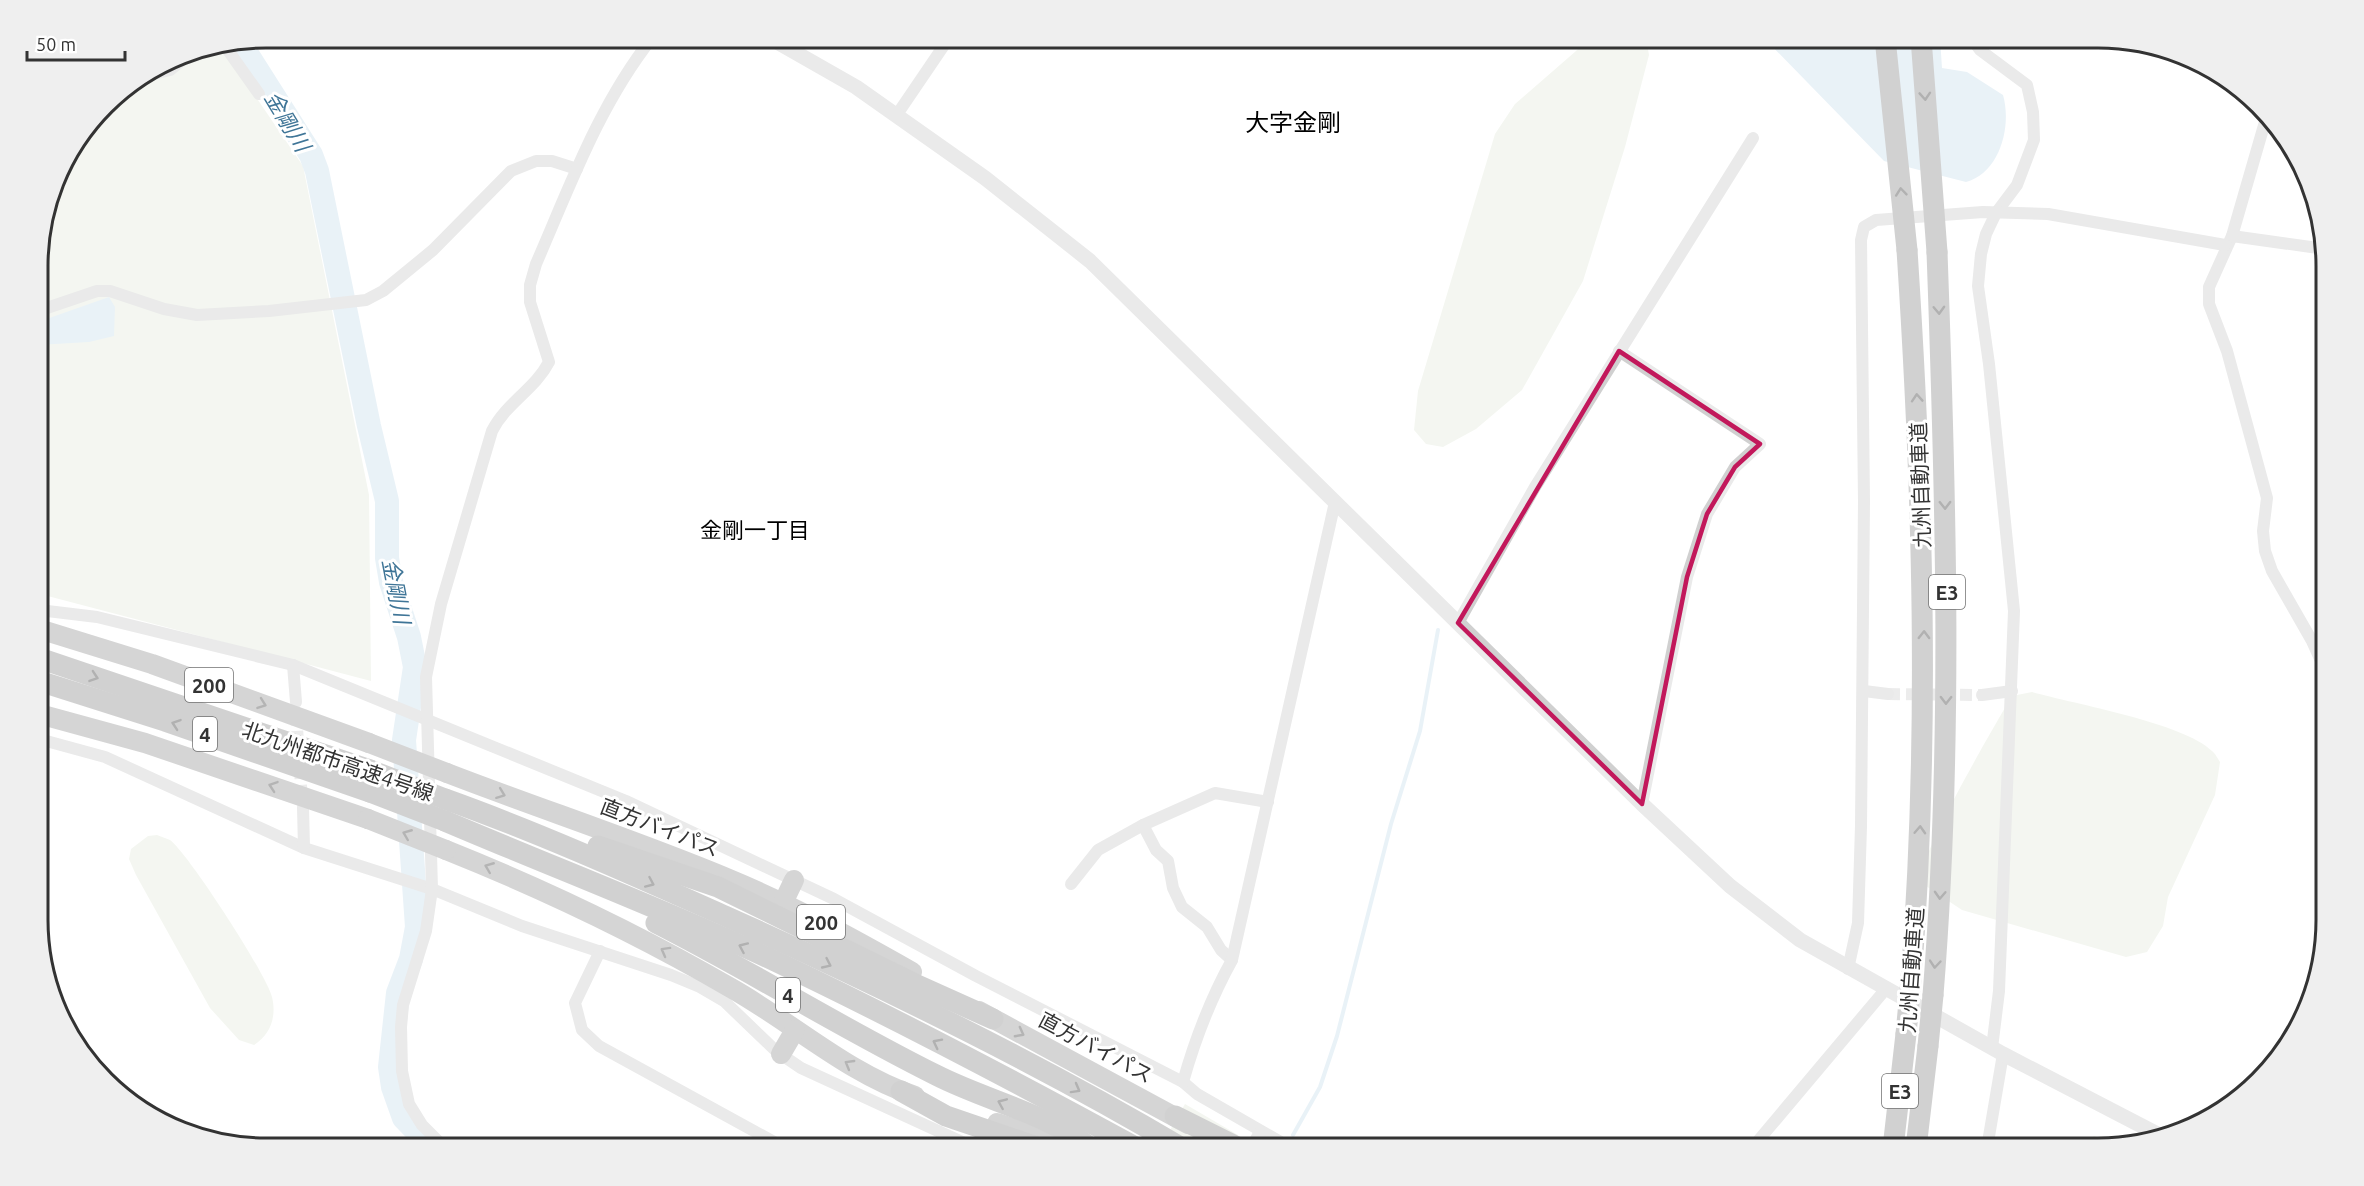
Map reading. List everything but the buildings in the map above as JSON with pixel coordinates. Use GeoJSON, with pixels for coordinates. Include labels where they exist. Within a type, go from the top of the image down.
{"type":"FeatureCollection","features":[{"type":"Feature","properties":{"kind":"highway","name":"九州自動車道"},"geometry":{"type":"LineString","coordinates":[[1886,48],[1907,250],[1918,423],[1924,620],[1922,796],[1911,980],[1894,1138]]}},
{"type":"Feature","properties":{"kind":"highway","name":"九州自動車道"},"geometry":{"type":"LineString","coordinates":[[1917,1138],[1933,995],[1945,797],[1947,620],[1937,252],[1922,48]]}},
{"type":"Feature","properties":{"kind":"highway","name":"直方バイパス"},"geometry":{"type":"LineString","coordinates":[[48,622],[152,664],[614,833],[783,903],[844,934],[993,1019],[1212,1138]]}},
{"type":"Feature","properties":{"kind":"highway","name":"北九州都市高速4号線"},"geometry":{"type":"LineString","coordinates":[[48,661],[370,770],[500,818]]}},
{"type":"Feature","properties":{"kind":"highway","name":"北九州都市高速4号線"},"geometry":{"type":"LineString","coordinates":[[48,684],[165,720],[370,792],[487,839]]}},
{"type":"Feature","properties":{"kind":"highway"},"geometry":{"type":"LineString","coordinates":[[48,716],[145,743],[368,819],[541,888],[626,928],[734,989],[852,1066],[946,1116],[1011,1138]]}},
{"type":"Feature","properties":{"kind":"highway"},"geometry":{"type":"LineString","coordinates":[[500,818],[769,936],[915,1005],[1044,1071],[1164,1138]]}},
{"type":"Feature","properties":{"kind":"highway","name":"4"},"geometry":{"type":"LineString","coordinates":[[500,818],[600,847],[718,887],[915,984],[993,1019]]}},
{"type":"Feature","properties":{"kind":"highway"},"geometry":{"type":"LineString","coordinates":[[487,839],[593,880],[775,961],[1118,1138]]}},
{"type":"Feature","properties":{"kind":"highway","name":"4"},"geometry":{"type":"LineString","coordinates":[[487,839],[547,873],[687,939],[928,1072],[1051,1124],[1074,1138]]}},
{"type":"Feature","properties":{"kind":"highway"},"geometry":{"type":"LineString","coordinates":[[783,903],[794,880]]}},
{"type":"Feature","properties":{"kind":"highway"},"geometry":{"type":"LineString","coordinates":[[781,1054],[795,1030]]}},
{"type":"Feature","properties":{"kind":"highway"},"geometry":{"type":"LineString","coordinates":[[901,1091],[1042,1138]]}},
{"type":"Feature","properties":{"kind":"highway"},"geometry":{"type":"LineString","coordinates":[[1175,1116],[1219,1138]]}},
{"type":"Feature","properties":{"kind":"street"},"geometry":{"type":"LineString","coordinates":[[435,1138],[422,1125],[409,1104],[402,1071],[403,1005],[426,931],[432,889],[426,677],[441,604],[492,431],[504,410],[537,379],[549,362],[530,302],[530,285],[536,264],[595,126],[627,69],[644,48]]}},
{"type":"Feature","properties":{"kind":"street"},"geometry":{"type":"LineString","coordinates":[[788,48],[856,87],[985,178],[1090,261],[1642,804],[1730,886],[1800,940],[1848,969],[1997,1051],[2152,1131]]}},
{"type":"Feature","properties":{"kind":"street"},"geometry":{"type":"LineString","coordinates":[[896,116],[942,48]]}},
{"type":"Feature","properties":{"kind":"street"},"geometry":{"type":"LineString","coordinates":[[1978,48],[2027,85],[2032,105],[2034,140],[2017,185],[1996,213],[1986,234],[1981,254],[1978,286],[1989,364],[2014,611],[1997,1051],[1988,1138]]}},
{"type":"Feature","properties":{"kind":"street"},"geometry":{"type":"LineString","coordinates":[[229,51],[259,94]]}},
{"type":"Feature","properties":{"kind":"street"},"geometry":{"type":"LineString","coordinates":[[2264,124],[2228,240],[2210,286],[2209,304],[2227,351],[2267,498],[2263,531],[2265,551],[2272,571],[2316,650]]}},
{"type":"Feature","properties":{"kind":"street"},"geometry":{"type":"LineString","coordinates":[[1458,623],[1536,487],[1753,138]]}},
{"type":"Feature","properties":{"kind":"street"},"geometry":{"type":"LineString","coordinates":[[48,308],[104,291],[164,309],[197,315],[269,311],[366,300],[383,291],[433,250],[511,171],[537,160],[552,160],[577,170]]}},
{"type":"Feature","properties":{"kind":"street"},"geometry":{"type":"LineString","coordinates":[[1848,969],[1858,923],[1863,691],[1864,298],[1861,240],[1864,227],[1876,220],[1983,212],[2048,214],[2228,240],[2315,248]]}},
{"type":"Feature","properties":{"kind":"street"},"geometry":{"type":"LineString","coordinates":[[1619,351],[1760,444],[1735,467],[1707,514],[1688,577],[1642,804]]}},
{"type":"Feature","properties":{"kind":"street"},"geometry":{"type":"LineString","coordinates":[[1183,1082],[1196,1035],[1232,960],[1335,502]]}},
{"type":"Feature","properties":{"kind":"street"},"geometry":{"type":"LineString","coordinates":[[48,620],[98,617],[293,665],[626,801],[794,880],[1183,1082],[1197,1094],[1272,1138]]}},
{"type":"Feature","properties":{"kind":"street"},"geometry":{"type":"LineString","coordinates":[[293,665],[296,702]]}},
{"type":"Feature","properties":{"kind":"street"},"geometry":{"type":"LineString","coordinates":[[1863,691],[1888,694]]}},
{"type":"Feature","properties":{"kind":"street"},"geometry":{"type":"LineString","coordinates":[[1982,695],[2012,691]]}},
{"type":"Feature","properties":{"kind":"street"},"geometry":{"type":"LineString","coordinates":[[48,741],[105,757],[304,848],[432,889],[522,926],[700,987],[724,1001],[781,1054],[801,1068],[953,1138]]}},
{"type":"Feature","properties":{"kind":"street"},"geometry":{"type":"LineString","coordinates":[[1071,884],[1098,850],[1143,825],[1215,793],[1268,802]]}},
{"type":"Feature","properties":{"kind":"street"},"geometry":{"type":"LineString","coordinates":[[303,807],[304,848]]}},
{"type":"Feature","properties":{"kind":"street"},"geometry":{"type":"LineString","coordinates":[[1143,825],[1156,850],[1167,861],[1173,888],[1182,907],[1207,927],[1221,950],[1232,960]]}},
{"type":"Feature","properties":{"kind":"street"},"geometry":{"type":"LineString","coordinates":[[600,951],[575,1003],[582,1030],[600,1046],[767,1138]]}},
{"type":"Feature","properties":{"kind":"street"},"geometry":{"type":"LineString","coordinates":[[1760,1138],[1885,990]]}},
{"type":"Feature","properties":{"kind":"street"},"geometry":{"type":"LineString","coordinates":[[1257,1138],[1260,1132]]}},
{"type":"Feature","properties":{"kind":"highlighted area"},"geometry":{"type":"Polygon","coordinates":[[[1619,351],[1760,444],[1735,467],[1707,514],[1687,577],[1642,804],[1458,623],[1619,351]]]}},
{"type":"Feature","properties":{"kind":"shaded area"},"geometry":{"type":"Polygon","coordinates":[[[1579,48],[1648,48],[1649,55],[1625,147],[1583,281],[1522,390],[1476,429],[1443,447],[1426,444],[1414,430],[1418,391],[1495,134],[1515,104],[1579,48]]]}},
{"type":"Feature","properties":{"kind":"shaded area"},"geometry":{"type":"Polygon","coordinates":[[[225,52],[303,166],[369,495],[371,681],[48,596],[48,252],[55,210],[77,157],[102,122],[122,102],[170,70],[210,55],[225,52]]]}},
{"type":"Feature","properties":{"kind":"shaded area"},"geometry":{"type":"Polygon","coordinates":[[[2032,692],[2154,723],[2198,741],[2212,751],[2220,762],[2215,795],[2168,897],[2163,926],[2147,952],[2126,957],[1962,910],[1926,886],[1923,872],[1926,859],[1962,785],[2012,696],[2032,692]]]}},
{"type":"Feature","properties":{"kind":"shaded area"},"geometry":{"type":"Polygon","coordinates":[[[157,835],[170,840],[193,867],[242,941],[267,984],[272,997],[273,1018],[268,1031],[254,1045],[239,1040],[210,1008],[136,875],[129,859],[131,849],[148,836],[157,835]]]}},
{"type":"Feature","properties":{"kind":"shaded area"},"geometry":{"type":"Polygon","coordinates":[[[1185,1104],[1238,1135],[1236,1138],[1166,1138],[1185,1104]]]}},
{"type":"Feature","properties":{"kind":"water"},"geometry":{"type":"Polygon","coordinates":[[[1774,48],[1941,48],[1942,68],[1967,72],[2003,95],[2006,120],[2001,147],[1995,159],[1978,177],[1966,182],[1884,161],[1774,48]]]}},
{"type":"Feature","properties":{"kind":"water"},"geometry":{"type":"Polygon","coordinates":[[[109,297],[115,307],[114,336],[89,342],[48,344],[48,318],[109,297]]]}},
{"type":"Feature","properties":{"kind":"waterway","name":"金剛川"},"geometry":{"type":"LineString","coordinates":[[244,49],[311,155],[317,171],[369,426],[387,501],[387,558],[391,582],[409,637],[415,667],[404,740],[417,927],[411,959],[398,993],[390,1067],[393,1087],[404,1118],[423,1138]]}},
{"type":"Feature","properties":{"kind":"waterway"},"geometry":{"type":"LineString","coordinates":[[1293,1135],[1320,1087],[1337,1036],[1391,824],[1420,731],[1438,630]]}},
{"type":"Feature","properties":{"kind":"tunnel"},"geometry":{"type":"LineString","coordinates":[[1888,694],[1982,695]]}},
{"type":"Feature","properties":{"kind":"tunnel"},"geometry":{"type":"LineString","coordinates":[[296,713],[302,800]]}},
{"type":"Feature","properties":{"kind":"district","name":"大字金剛"},"geometry":{"type":"Point","coordinates":[1293,122]}},
{"type":"Feature","properties":{"kind":"district","name":"金剛一丁目"},"geometry":{"type":"Point","coordinates":[755,529]}}]}
